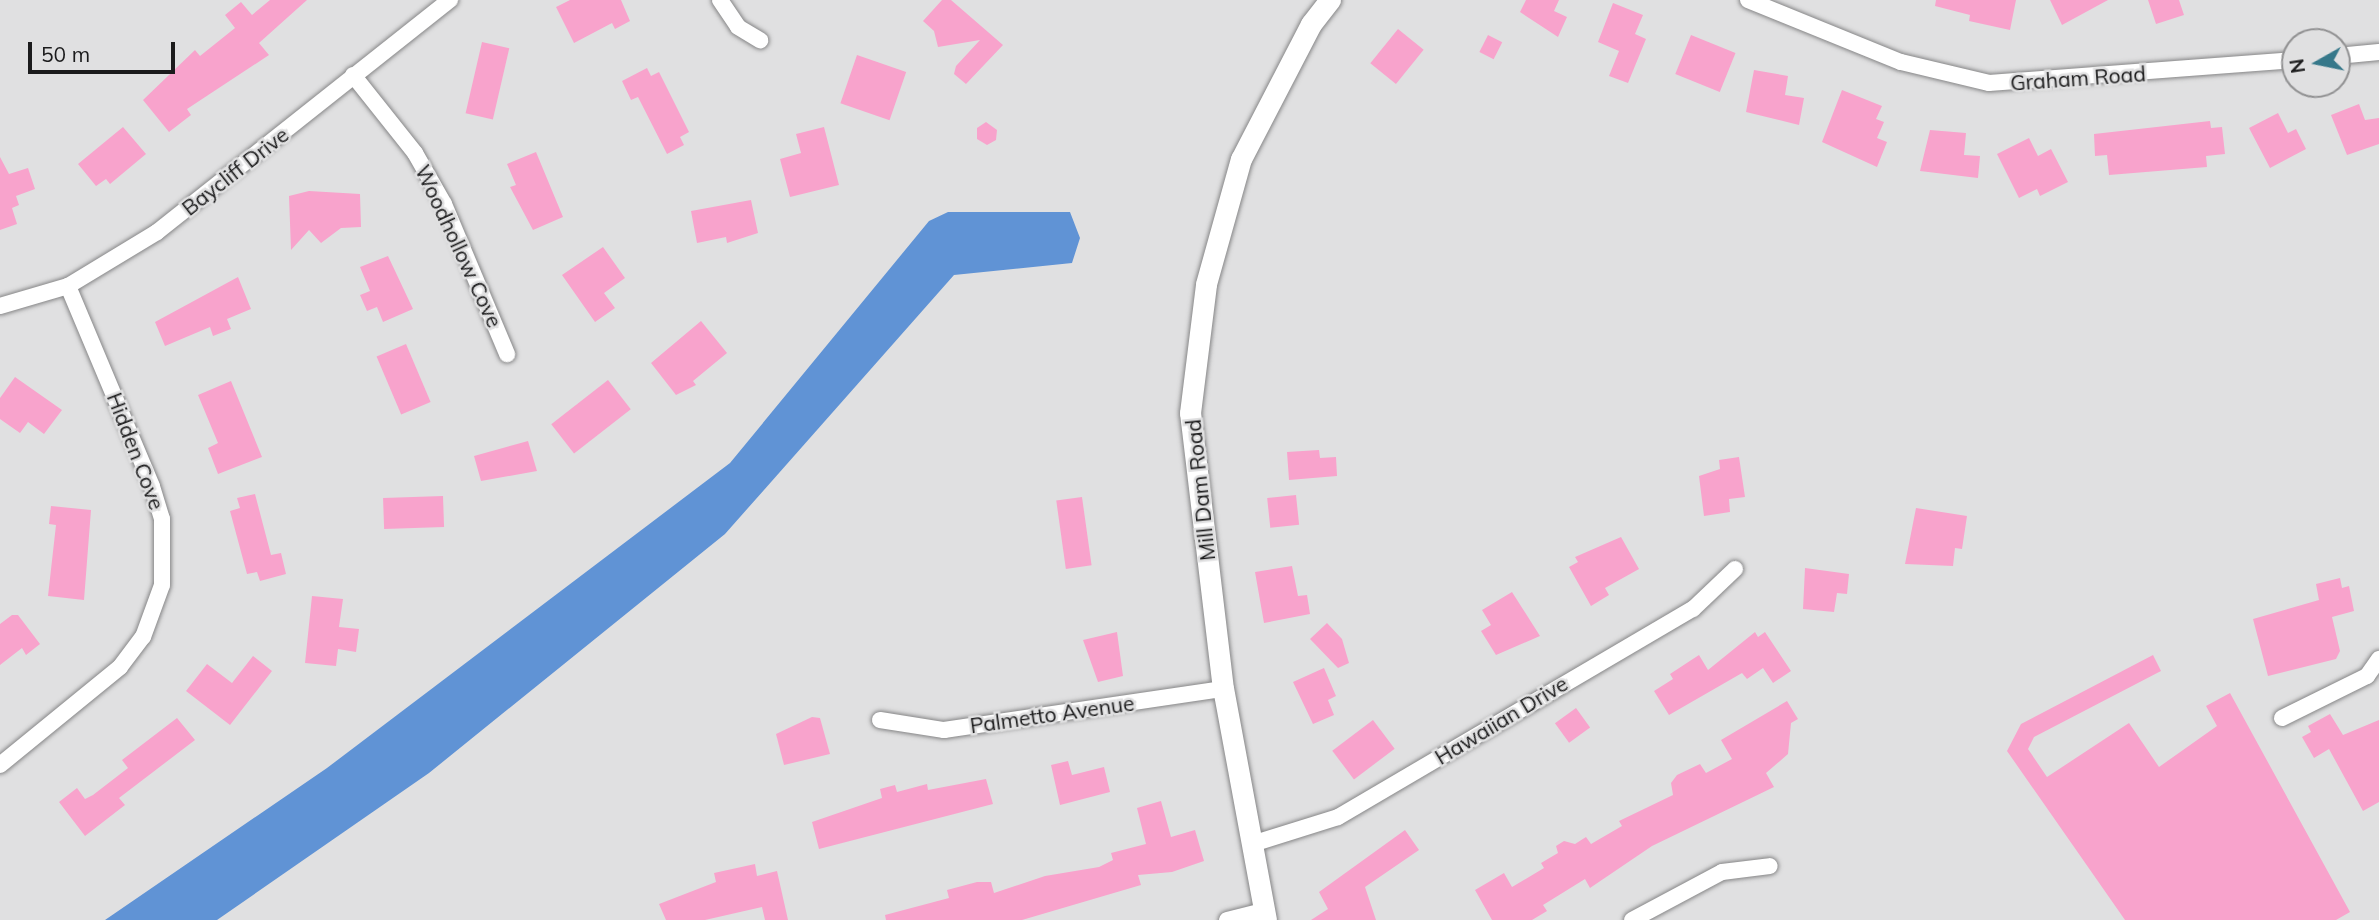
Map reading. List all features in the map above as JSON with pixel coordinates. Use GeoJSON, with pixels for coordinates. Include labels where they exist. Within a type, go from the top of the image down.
{"type":"FeatureCollection","features":[{"type":"Feature","properties":{"kind":"street","name":"Baycliff Drive"},"geometry":{"type":"LineString","coordinates":[[0,306],[68,286],[157,232],[450,0]]}},
{"type":"Feature","properties":{"kind":"street"},"geometry":{"type":"LineString","coordinates":[[720,0],[738,27],[760,40]]}},
{"type":"Feature","properties":{"kind":"street","name":"Mill Dam Road"},"geometry":{"type":"LineString","coordinates":[[1265,915],[1223,689],[1190,413],[1206,284],[1241,159],[1311,24],[1330,0]]}},
{"type":"Feature","properties":{"kind":"street","name":"Graham Road"},"geometry":{"type":"LineString","coordinates":[[1748,0],[1901,61],[1989,83],[2281,61]]}},
{"type":"Feature","properties":{"kind":"street"},"geometry":{"type":"LineString","coordinates":[[2351,55],[2379,52]]}},
{"type":"Feature","properties":{"kind":"street","name":"Woodhollow Cove"},"geometry":{"type":"LineString","coordinates":[[353,75],[415,153],[444,204],[507,354]]}},
{"type":"Feature","properties":{"kind":"street","name":"Hidden Cove"},"geometry":{"type":"LineString","coordinates":[[0,765],[120,667],[143,637],[162,586],[163,530],[152,486],[68,286]]}},
{"type":"Feature","properties":{"kind":"street","name":"Hawaiian Drive"},"geometry":{"type":"LineString","coordinates":[[1252,844],[1338,817],[1693,609],[1735,569]]}},
{"type":"Feature","properties":{"kind":"street"},"geometry":{"type":"LineString","coordinates":[[2282,718],[2367,676],[2379,659]]}},
{"type":"Feature","properties":{"kind":"street","name":"Palmetto Avenue"},"geometry":{"type":"LineString","coordinates":[[880,720],[944,730],[1223,689]]}},
{"type":"Feature","properties":{"kind":"street"},"geometry":{"type":"LineString","coordinates":[[1632,920],[1722,872],[1770,866]]}},
{"type":"Feature","properties":{"kind":"street"},"geometry":{"type":"LineString","coordinates":[[1227,920],[1265,915]]}},
{"type":"Feature","properties":{"kind":"water"},"geometry":{"type":"Polygon","coordinates":[[[948,212],[1070,212],[1080,238],[1072,263],[954,275],[725,534],[429,773],[217,920],[105,920],[327,768],[730,463],[929,221],[948,212]]]}},
{"type":"Feature","properties":{"kind":"building"},"geometry":{"type":"Polygon","coordinates":[[[270,0],[307,0],[259,43],[269,55],[187,109],[191,115],[169,132],[143,100],[195,50],[200,56],[235,28],[225,15],[241,2],[252,15],[270,0]]]}},
{"type":"Feature","properties":{"kind":"building"},"geometry":{"type":"Polygon","coordinates":[[[570,0],[621,0],[630,21],[615,29],[612,23],[574,43],[556,7],[570,0]]]}},
{"type":"Feature","properties":{"kind":"building"},"geometry":{"type":"Polygon","coordinates":[[[942,0],[951,0],[1003,45],[966,84],[954,74],[956,66],[980,40],[938,47],[934,31],[923,21],[942,0]]]}},
{"type":"Feature","properties":{"kind":"building"},"geometry":{"type":"Polygon","coordinates":[[[1526,0],[1559,0],[1554,11],[1567,17],[1558,37],[1520,12],[1526,0]]]}},
{"type":"Feature","properties":{"kind":"building"},"geometry":{"type":"Polygon","coordinates":[[[1936,0],[2016,0],[2010,30],[1969,21],[1970,15],[1935,6],[1936,0]]]}},
{"type":"Feature","properties":{"kind":"building"},"geometry":{"type":"Polygon","coordinates":[[[2050,0],[2108,0],[2062,25],[2050,0]]]}},
{"type":"Feature","properties":{"kind":"building"},"geometry":{"type":"Polygon","coordinates":[[[2148,0],[2179,0],[2184,15],[2156,24],[2148,0]]]}},
{"type":"Feature","properties":{"kind":"building"},"geometry":{"type":"Polygon","coordinates":[[[1613,3],[1643,15],[1635,34],[1646,39],[1628,83],[1609,76],[1619,51],[1598,42],[1613,3]]]}},
{"type":"Feature","properties":{"kind":"building"},"geometry":{"type":"Polygon","coordinates":[[[1398,29],[1424,50],[1396,84],[1370,63],[1398,29]]]}},
{"type":"Feature","properties":{"kind":"building"},"geometry":{"type":"Polygon","coordinates":[[[1488,35],[1502,42],[1494,59],[1479,52],[1488,35]]]}},
{"type":"Feature","properties":{"kind":"building"},"geometry":{"type":"Polygon","coordinates":[[[1691,35],[1736,53],[1720,92],[1675,74],[1691,35]]]}},
{"type":"Feature","properties":{"kind":"building"},"geometry":{"type":"Polygon","coordinates":[[[482,42],[509,48],[493,119],[466,113],[482,42]]]}},
{"type":"Feature","properties":{"kind":"building"},"geometry":{"type":"Polygon","coordinates":[[[857,55],[906,72],[890,120],[840,103],[857,55]]]}},
{"type":"Feature","properties":{"kind":"building"},"geometry":{"type":"Polygon","coordinates":[[[647,68],[651,76],[659,72],[689,132],[680,137],[684,145],[667,154],[638,97],[631,100],[622,81],[647,68]]]}},
{"type":"Feature","properties":{"kind":"building"},"geometry":{"type":"Polygon","coordinates":[[[1754,70],[1788,76],[1785,95],[1804,98],[1799,125],[1746,112],[1754,70]]]}},
{"type":"Feature","properties":{"kind":"building"},"geometry":{"type":"Polygon","coordinates":[[[1842,90],[1882,106],[1876,119],[1884,122],[1877,138],[1887,142],[1877,167],[1822,142],[1842,90]]]}},
{"type":"Feature","properties":{"kind":"building"},"geometry":{"type":"Polygon","coordinates":[[[2359,104],[2365,120],[2379,118],[2379,144],[2347,155],[2331,115],[2359,104]]]}},
{"type":"Feature","properties":{"kind":"building"},"geometry":{"type":"Polygon","coordinates":[[[2278,113],[2288,133],[2296,129],[2306,149],[2270,168],[2249,128],[2278,113]]]}},
{"type":"Feature","properties":{"kind":"building"},"geometry":{"type":"Polygon","coordinates":[[[2210,121],[2211,128],[2222,127],[2225,154],[2206,156],[2207,167],[2109,175],[2107,155],[2095,156],[2094,134],[2210,121]]]}},
{"type":"Feature","properties":{"kind":"building"},"geometry":{"type":"Polygon","coordinates":[[[986,122],[997,130],[996,140],[987,145],[977,139],[977,128],[986,122]]]}},
{"type":"Feature","properties":{"kind":"building"},"geometry":{"type":"Polygon","coordinates":[[[123,127],[146,154],[110,184],[106,179],[96,186],[78,164],[123,127]]]}},
{"type":"Feature","properties":{"kind":"building"},"geometry":{"type":"Polygon","coordinates":[[[824,127],[839,185],[790,197],[780,159],[801,153],[796,134],[824,127]]]}},
{"type":"Feature","properties":{"kind":"building"},"geometry":{"type":"Polygon","coordinates":[[[1930,130],[1966,133],[1964,155],[1980,156],[1978,178],[1920,171],[1930,130]]]}},
{"type":"Feature","properties":{"kind":"building"},"geometry":{"type":"Polygon","coordinates":[[[2029,138],[2038,156],[2051,149],[2068,182],[2040,196],[2037,189],[2019,198],[1997,154],[2029,138]]]}},
{"type":"Feature","properties":{"kind":"building"},"geometry":{"type":"Polygon","coordinates":[[[536,152],[563,217],[533,230],[510,187],[516,185],[507,164],[536,152]]]}},
{"type":"Feature","properties":{"kind":"building"},"geometry":{"type":"Polygon","coordinates":[[[0,157],[9,174],[28,168],[35,189],[16,196],[19,205],[12,208],[17,224],[0,230],[0,157]]]}},
{"type":"Feature","properties":{"kind":"building"},"geometry":{"type":"Polygon","coordinates":[[[309,191],[360,194],[361,227],[341,228],[321,243],[309,230],[291,250],[289,196],[309,191]]]}},
{"type":"Feature","properties":{"kind":"building"},"geometry":{"type":"Polygon","coordinates":[[[751,200],[758,233],[727,243],[726,237],[697,243],[691,211],[751,200]]]}},
{"type":"Feature","properties":{"kind":"building"},"geometry":{"type":"Polygon","coordinates":[[[603,247],[625,278],[604,293],[615,308],[595,322],[562,275],[603,247]]]}},
{"type":"Feature","properties":{"kind":"building"},"geometry":{"type":"Polygon","coordinates":[[[388,256],[413,309],[383,322],[377,307],[367,311],[360,295],[370,291],[360,267],[388,256]]]}},
{"type":"Feature","properties":{"kind":"building"},"geometry":{"type":"Polygon","coordinates":[[[238,277],[251,309],[227,319],[231,329],[213,336],[210,327],[165,346],[155,322],[238,277]]]}},
{"type":"Feature","properties":{"kind":"building"},"geometry":{"type":"Polygon","coordinates":[[[701,321],[727,353],[693,381],[696,385],[676,395],[651,363],[701,321]]]}},
{"type":"Feature","properties":{"kind":"building"},"geometry":{"type":"Polygon","coordinates":[[[406,344],[431,402],[401,414],[377,357],[406,344]]]}},
{"type":"Feature","properties":{"kind":"building"},"geometry":{"type":"Polygon","coordinates":[[[15,377],[62,410],[44,434],[28,422],[20,433],[0,419],[0,398],[15,377]]]}},
{"type":"Feature","properties":{"kind":"building"},"geometry":{"type":"Polygon","coordinates":[[[608,380],[631,409],[574,453],[551,424],[608,380]]]}},
{"type":"Feature","properties":{"kind":"building"},"geometry":{"type":"Polygon","coordinates":[[[231,381],[262,457],[218,474],[208,448],[218,443],[198,395],[231,381]]]}},
{"type":"Feature","properties":{"kind":"building"},"geometry":{"type":"Polygon","coordinates":[[[528,441],[537,471],[481,481],[474,456],[528,441]]]}},
{"type":"Feature","properties":{"kind":"building"},"geometry":{"type":"Polygon","coordinates":[[[1319,450],[1320,458],[1336,457],[1337,476],[1289,480],[1287,452],[1319,450]]]}},
{"type":"Feature","properties":{"kind":"building"},"geometry":{"type":"Polygon","coordinates":[[[1739,457],[1745,497],[1729,499],[1730,512],[1704,516],[1699,476],[1720,469],[1719,460],[1739,457]]]}},
{"type":"Feature","properties":{"kind":"building"},"geometry":{"type":"Polygon","coordinates":[[[255,494],[271,555],[281,553],[286,574],[260,581],[257,572],[247,574],[230,511],[240,508],[237,498],[255,494]]]}},
{"type":"Feature","properties":{"kind":"building"},"geometry":{"type":"Polygon","coordinates":[[[1296,495],[1299,525],[1270,528],[1267,498],[1296,495]]]}},
{"type":"Feature","properties":{"kind":"building"},"geometry":{"type":"Polygon","coordinates":[[[443,496],[444,527],[384,529],[383,498],[443,496]]]}},
{"type":"Feature","properties":{"kind":"building"},"geometry":{"type":"Polygon","coordinates":[[[1082,497],[1092,565],[1066,569],[1056,501],[1082,497]]]}},
{"type":"Feature","properties":{"kind":"building"},"geometry":{"type":"Polygon","coordinates":[[[51,506],[91,510],[84,600],[48,596],[56,525],[49,524],[51,506]]]}},
{"type":"Feature","properties":{"kind":"building"},"geometry":{"type":"Polygon","coordinates":[[[1916,508],[1967,516],[1962,549],[1955,548],[1953,566],[1905,564],[1916,508]]]}},
{"type":"Feature","properties":{"kind":"building"},"geometry":{"type":"Polygon","coordinates":[[[1621,537],[1639,569],[1605,588],[1609,595],[1591,606],[1569,567],[1578,562],[1575,557],[1621,537]]]}},
{"type":"Feature","properties":{"kind":"building"},"geometry":{"type":"Polygon","coordinates":[[[1292,566],[1298,596],[1307,595],[1310,614],[1264,623],[1255,572],[1292,566]]]}},
{"type":"Feature","properties":{"kind":"building"},"geometry":{"type":"Polygon","coordinates":[[[1805,568],[1849,574],[1847,594],[1837,593],[1834,612],[1803,609],[1805,568]]]}},
{"type":"Feature","properties":{"kind":"building"},"geometry":{"type":"Polygon","coordinates":[[[2340,578],[2342,588],[2349,586],[2354,611],[2332,617],[2340,651],[2336,659],[2268,676],[2253,619],[2319,600],[2316,584],[2340,578]]]}},
{"type":"Feature","properties":{"kind":"building"},"geometry":{"type":"Polygon","coordinates":[[[1512,592],[1540,636],[1496,655],[1481,631],[1491,625],[1482,610],[1512,592]]]}},
{"type":"Feature","properties":{"kind":"building"},"geometry":{"type":"Polygon","coordinates":[[[312,596],[343,599],[339,627],[359,629],[356,652],[338,649],[336,666],[305,663],[312,596]]]}},
{"type":"Feature","properties":{"kind":"building"},"geometry":{"type":"Polygon","coordinates":[[[12,615],[18,615],[40,644],[26,655],[22,648],[0,665],[0,624],[12,615]]]}},
{"type":"Feature","properties":{"kind":"building"},"geometry":{"type":"Polygon","coordinates":[[[1327,623],[1342,639],[1349,663],[1338,668],[1310,639],[1327,623]]]}},
{"type":"Feature","properties":{"kind":"building"},"geometry":{"type":"Polygon","coordinates":[[[1117,632],[1123,676],[1098,682],[1083,640],[1117,632]]]}},
{"type":"Feature","properties":{"kind":"building"},"geometry":{"type":"Polygon","coordinates":[[[1755,632],[1758,637],[1765,632],[1791,671],[1773,683],[1763,668],[1747,679],[1742,673],[1669,715],[1654,691],[1673,679],[1670,674],[1699,655],[1708,670],[1755,632]]]}},
{"type":"Feature","properties":{"kind":"building"},"geometry":{"type":"Polygon","coordinates":[[[2153,655],[2161,671],[2034,737],[2028,749],[2047,777],[2129,723],[2159,767],[2217,726],[2206,706],[2230,693],[2350,912],[2336,920],[2125,920],[2007,751],[2021,724],[2153,655]]]}},
{"type":"Feature","properties":{"kind":"building"},"geometry":{"type":"Polygon","coordinates":[[[253,656],[272,671],[230,725],[186,691],[207,664],[232,683],[253,656]]]}},
{"type":"Feature","properties":{"kind":"building"},"geometry":{"type":"Polygon","coordinates":[[[1324,668],[1336,696],[1328,700],[1334,715],[1313,724],[1293,682],[1324,668]]]}},
{"type":"Feature","properties":{"kind":"building"},"geometry":{"type":"Polygon","coordinates":[[[1787,701],[1798,719],[1791,723],[1788,754],[1766,773],[1774,787],[1652,846],[1590,888],[1585,879],[1543,905],[1547,911],[1532,920],[1492,920],[1475,890],[1504,873],[1512,887],[1544,868],[1541,863],[1558,853],[1556,846],[1564,841],[1575,844],[1586,837],[1591,844],[1622,826],[1619,821],[1673,795],[1671,783],[1677,775],[1700,764],[1706,773],[1732,759],[1721,740],[1787,701]]]}},
{"type":"Feature","properties":{"kind":"building"},"geometry":{"type":"Polygon","coordinates":[[[1576,708],[1590,727],[1569,743],[1555,723],[1576,708]]]}},
{"type":"Feature","properties":{"kind":"building"},"geometry":{"type":"Polygon","coordinates":[[[2330,714],[2343,735],[2379,720],[2379,802],[2363,811],[2329,749],[2314,758],[2302,737],[2311,732],[2308,726],[2330,714]]]}},
{"type":"Feature","properties":{"kind":"building"},"geometry":{"type":"Polygon","coordinates":[[[812,717],[820,718],[830,754],[784,765],[776,734],[812,717]]]}},
{"type":"Feature","properties":{"kind":"building"},"geometry":{"type":"Polygon","coordinates":[[[177,718],[195,740],[119,798],[125,805],[85,836],[59,802],[77,788],[85,799],[93,795],[128,768],[122,760],[177,718]]]}},
{"type":"Feature","properties":{"kind":"building"},"geometry":{"type":"Polygon","coordinates":[[[1373,720],[1395,749],[1354,779],[1332,751],[1373,720]]]}},
{"type":"Feature","properties":{"kind":"building"},"geometry":{"type":"Polygon","coordinates":[[[1068,761],[1072,775],[1104,767],[1110,792],[1060,805],[1051,765],[1068,761]]]}},
{"type":"Feature","properties":{"kind":"building"},"geometry":{"type":"Polygon","coordinates":[[[986,779],[993,804],[819,849],[812,822],[882,798],[880,789],[895,785],[897,792],[927,784],[928,790],[986,779]]]}},
{"type":"Feature","properties":{"kind":"building"},"geometry":{"type":"Polygon","coordinates":[[[1161,801],[1171,837],[1195,830],[1204,861],[1172,872],[1138,875],[1141,885],[1022,920],[886,920],[885,915],[949,898],[947,890],[977,882],[991,882],[994,893],[1045,876],[1099,867],[1113,860],[1111,853],[1146,844],[1137,808],[1161,801]]]}},
{"type":"Feature","properties":{"kind":"building"},"geometry":{"type":"Polygon","coordinates":[[[1405,830],[1419,850],[1365,887],[1376,920],[1311,920],[1328,909],[1319,892],[1405,830]]]}},
{"type":"Feature","properties":{"kind":"building"},"geometry":{"type":"Polygon","coordinates":[[[755,864],[757,876],[777,871],[788,920],[765,920],[762,907],[705,920],[666,920],[659,904],[716,882],[714,873],[755,864]]]}}]}
